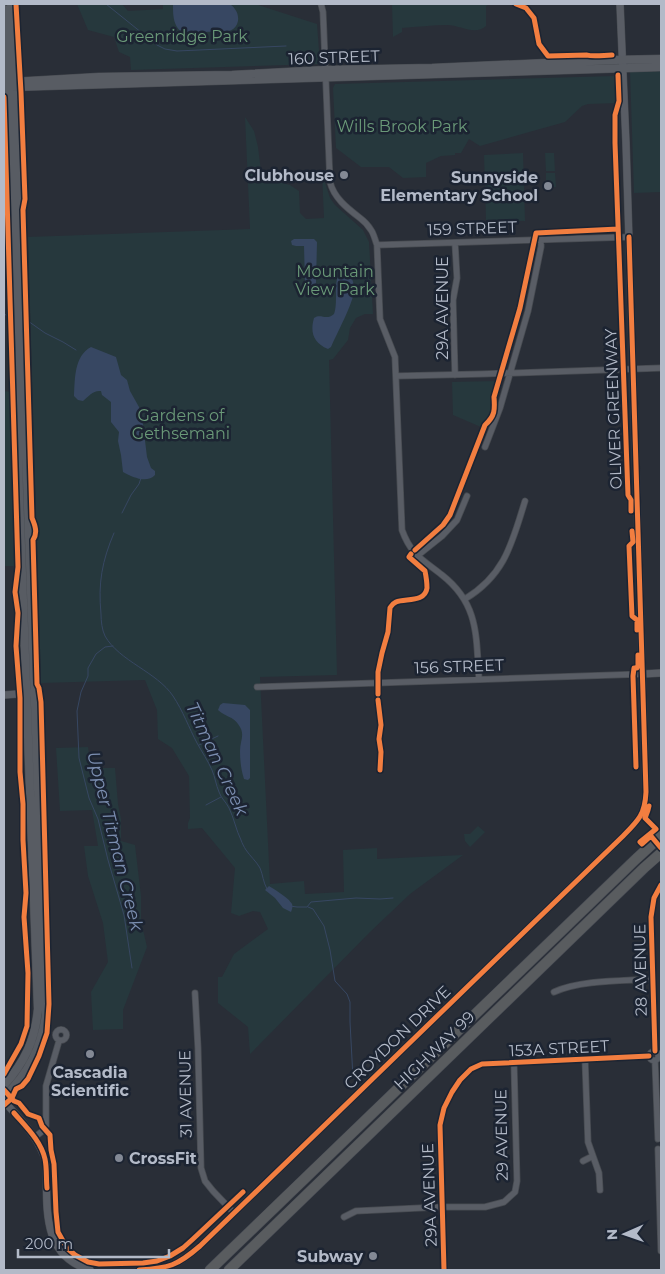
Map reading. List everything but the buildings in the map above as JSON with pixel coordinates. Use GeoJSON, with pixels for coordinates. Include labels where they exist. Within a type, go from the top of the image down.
{"type":"FeatureCollection","features":[{"type":"Feature","properties":{"kind":"highway","name":"HIGHWAY 99"},"geometry":{"type":"LineString","coordinates":[[210,1270],[661,836]]}},
{"type":"Feature","properties":{"kind":"highway","name":"HIGHWAY 99"},"geometry":{"type":"LineString","coordinates":[[229,1270],[661,853]]}},
{"type":"Feature","properties":{"kind":"main road"},"geometry":{"type":"LineString","coordinates":[[9,85],[11,4]]}},
{"type":"Feature","properties":{"kind":"main road"},"geometry":{"type":"LineString","coordinates":[[4,9],[9,85],[19,490],[46,1005],[44,1026],[39,1046],[23,1076],[4,1097]]}},
{"type":"Feature","properties":{"kind":"main road","name":"160 STREET"},"geometry":{"type":"LineString","coordinates":[[9,85],[131,84],[326,74],[623,64],[661,59]]}},
{"type":"Feature","properties":{"kind":"main road","name":"160 STREET"},"geometry":{"type":"LineString","coordinates":[[623,64],[661,67]]}},
{"type":"Feature","properties":{"kind":"main road","name":"160 STREET"},"geometry":{"type":"LineString","coordinates":[[9,85],[101,77],[326,74]]}},
{"type":"Feature","properties":{"kind":"main road"},"geometry":{"type":"LineString","coordinates":[[68,86],[96,81],[101,77],[126,81],[131,84],[134,81],[162,76]]}},
{"type":"Feature","properties":{"kind":"main road"},"geometry":{"type":"LineString","coordinates":[[4,1085],[25,1057],[34,1033],[37,1016],[30,693]]}},
{"type":"Feature","properties":{"kind":"main road"},"geometry":{"type":"LineString","coordinates":[[33,846],[36,852],[37,878],[41,882]]}},
{"type":"Feature","properties":{"kind":"street"},"geometry":{"type":"LineString","coordinates":[[321,4],[323,12],[331,188],[340,202],[371,229],[377,245],[380,320],[395,357],[402,530],[406,542],[413,552],[427,565],[443,575],[465,599],[474,620],[476,631],[478,679]]}},
{"type":"Feature","properties":{"kind":"street"},"geometry":{"type":"LineString","coordinates":[[620,4],[643,674]]}},
{"type":"Feature","properties":{"kind":"street","name":"159 STREET"},"geometry":{"type":"LineString","coordinates":[[377,245],[629,237]]}},
{"type":"Feature","properties":{"kind":"street"},"geometry":{"type":"LineString","coordinates":[[486,447],[500,408],[528,311],[541,239]]}},
{"type":"Feature","properties":{"kind":"street","name":"29A AVENUE"},"geometry":{"type":"LineString","coordinates":[[455,242],[457,278],[453,300],[455,375]]}},
{"type":"Feature","properties":{"kind":"street"},"geometry":{"type":"LineString","coordinates":[[396,376],[661,368]]}},
{"type":"Feature","properties":{"kind":"street"},"geometry":{"type":"LineString","coordinates":[[418,556],[442,536],[456,520],[467,496]]}},
{"type":"Feature","properties":{"kind":"street"},"geometry":{"type":"LineString","coordinates":[[465,599],[488,582],[505,558],[525,501]]}},
{"type":"Feature","properties":{"kind":"street","name":"156 STREET"},"geometry":{"type":"LineString","coordinates":[[257,688],[661,673]]}},
{"type":"Feature","properties":{"kind":"street","name":"CROYDON DRIVE"},"geometry":{"type":"LineString","coordinates":[[139,1270],[166,1268],[180,1261],[200,1246],[636,823],[643,813],[646,804],[643,674]]}},
{"type":"Feature","properties":{"kind":"street"},"geometry":{"type":"LineString","coordinates":[[4,695],[30,693]]}},
{"type":"Feature","properties":{"kind":"street","name":"28 AVENUE"},"geometry":{"type":"LineString","coordinates":[[659,1149],[655,1144],[660,1139],[652,979],[651,917],[654,898],[660,887]]}},
{"type":"Feature","properties":{"kind":"street"},"geometry":{"type":"LineString","coordinates":[[554,992],[563,988],[592,983],[652,979]]}},
{"type":"Feature","properties":{"kind":"street","name":"31 AVENUE"},"geometry":{"type":"LineString","coordinates":[[195,994],[201,1168],[205,1181],[234,1213]]}},
{"type":"Feature","properties":{"kind":"street"},"geometry":{"type":"LineString","coordinates":[[35,1137],[46,1126],[46,1086],[59,1040]]}},
{"type":"Feature","properties":{"kind":"street","name":"153A STREET"},"geometry":{"type":"LineString","coordinates":[[471,1069],[482,1064],[514,1064],[650,1056],[652,1060],[657,1056]]}},
{"type":"Feature","properties":{"kind":"street"},"geometry":{"type":"LineString","coordinates":[[585,1059],[588,1142],[599,1173],[600,1190]]}},
{"type":"Feature","properties":{"kind":"street","name":"29 AVENUE"},"geometry":{"type":"LineString","coordinates":[[441,1207],[485,1207],[504,1202],[515,1192],[517,1181],[514,1064]]}},
{"type":"Feature","properties":{"kind":"street","name":"29A AVENUE"},"geometry":{"type":"LineString","coordinates":[[444,1270],[440,1125],[444,1108],[452,1092],[471,1069]]}},
{"type":"Feature","properties":{"kind":"street"},"geometry":{"type":"LineString","coordinates":[[4,1101],[35,1137],[46,1162],[48,1221],[51,1235],[61,1252],[71,1261],[81,1268],[90,1270]]}},
{"type":"Feature","properties":{"kind":"street"},"geometry":{"type":"LineString","coordinates":[[659,1149],[661,1251]]}},
{"type":"Feature","properties":{"kind":"street"},"geometry":{"type":"LineString","coordinates":[[583,1161],[593,1156]]}},
{"type":"Feature","properties":{"kind":"street"},"geometry":{"type":"LineString","coordinates":[[344,1217],[356,1211],[441,1207]]}},
{"type":"Feature","properties":{"kind":"green space","name":"Greenridge Park"},"geometry":{"type":"Polygon","coordinates":[[[77,4],[122,4],[128,11],[163,9],[163,4],[255,4],[317,24],[320,64],[131,70],[130,57],[119,52],[114,37],[88,30],[77,4]]]}},
{"type":"Feature","properties":{"kind":"green space"},"geometry":{"type":"Polygon","coordinates":[[[392,4],[490,4],[486,6],[486,26],[482,29],[472,30],[452,25],[402,28],[402,32],[393,37],[392,4]]]}},
{"type":"Feature","properties":{"kind":"green space"},"geometry":{"type":"Polygon","coordinates":[[[661,70],[661,192],[634,193],[630,71],[661,70]]]}},
{"type":"Feature","properties":{"kind":"green space","name":"Wills Brook Park"},"geometry":{"type":"Polygon","coordinates":[[[615,76],[616,103],[588,104],[582,106],[565,122],[480,146],[469,139],[461,153],[441,156],[426,163],[426,177],[403,178],[389,167],[361,167],[336,148],[333,88],[335,84],[615,76]]]}},
{"type":"Feature","properties":{"kind":"green space","name":"Gardens of Gethsemani"},"geometry":{"type":"Polygon","coordinates":[[[245,117],[254,131],[261,171],[264,171],[275,181],[290,185],[299,191],[300,213],[306,219],[324,218],[322,173],[330,198],[335,205],[363,230],[369,242],[373,314],[365,314],[356,318],[350,328],[348,340],[333,359],[329,360],[337,675],[260,677],[270,884],[304,881],[305,894],[344,892],[343,850],[377,848],[377,859],[463,855],[410,894],[250,1054],[248,1027],[218,1003],[218,977],[222,977],[234,954],[268,929],[260,912],[253,911],[239,916],[231,913],[235,868],[202,828],[188,829],[190,818],[189,776],[172,748],[158,739],[157,710],[145,680],[41,683],[28,237],[250,229],[245,117]]]}},
{"type":"Feature","properties":{"kind":"green space"},"geometry":{"type":"Polygon","coordinates":[[[523,153],[525,221],[486,220],[484,155],[523,153]]]}},
{"type":"Feature","properties":{"kind":"green space"},"geometry":{"type":"Polygon","coordinates":[[[545,153],[554,153],[555,171],[546,171],[545,153]]]}},
{"type":"Feature","properties":{"kind":"green space"},"geometry":{"type":"Polygon","coordinates":[[[546,173],[555,173],[556,187],[546,187],[546,173]]]}},
{"type":"Feature","properties":{"kind":"green space"},"geometry":{"type":"Polygon","coordinates":[[[497,381],[492,393],[491,413],[481,427],[453,415],[452,382],[497,381]]]}},
{"type":"Feature","properties":{"kind":"green space"},"geometry":{"type":"Polygon","coordinates":[[[4,391],[11,392],[16,566],[4,566],[4,391]]]}},
{"type":"Feature","properties":{"kind":"green space"},"geometry":{"type":"Polygon","coordinates":[[[88,747],[91,768],[115,768],[121,819],[121,841],[135,845],[141,896],[141,921],[147,947],[123,1010],[123,1029],[93,1030],[91,992],[108,962],[103,923],[88,876],[84,846],[98,846],[92,810],[60,811],[56,748],[88,747]]]}},
{"type":"Feature","properties":{"kind":"green space"},"geometry":{"type":"Polygon","coordinates":[[[478,826],[485,832],[470,847],[465,841],[464,834],[470,834],[478,826]]]}},
{"type":"Feature","properties":{"kind":"water"},"geometry":{"type":"Polygon","coordinates":[[[173,4],[230,4],[236,11],[238,21],[233,29],[225,32],[186,34],[178,29],[176,25],[173,4]]]}},
{"type":"Feature","properties":{"kind":"water"},"geometry":{"type":"Polygon","coordinates":[[[294,239],[314,239],[317,242],[316,283],[314,286],[305,283],[304,246],[292,245],[291,241],[294,239]]]}},
{"type":"Feature","properties":{"kind":"water"},"geometry":{"type":"Polygon","coordinates":[[[346,273],[352,280],[354,294],[341,326],[331,347],[328,349],[319,344],[314,336],[312,328],[314,318],[319,316],[328,317],[334,314],[337,280],[340,275],[346,273]]]}},
{"type":"Feature","properties":{"kind":"water"},"geometry":{"type":"Polygon","coordinates":[[[91,347],[116,357],[121,375],[127,380],[130,391],[139,407],[147,457],[151,468],[155,471],[155,475],[152,478],[139,479],[123,472],[118,441],[119,432],[111,422],[111,402],[102,395],[101,391],[93,392],[83,401],[78,400],[74,396],[78,362],[85,351],[91,347]]]}},
{"type":"Feature","properties":{"kind":"water"},"geometry":{"type":"Polygon","coordinates":[[[223,703],[245,705],[250,710],[250,778],[248,780],[244,779],[241,765],[242,731],[236,722],[218,710],[223,703]]]}},
{"type":"Feature","properties":{"kind":"water"},"geometry":{"type":"Polygon","coordinates":[[[269,886],[292,904],[291,912],[283,908],[265,890],[269,886]]]}},
{"type":"Feature","properties":{"kind":"waterway"},"geometry":{"type":"LineString","coordinates":[[106,4],[157,45],[165,49],[177,51],[286,46]]}},
{"type":"Feature","properties":{"kind":"waterway","name":"Titman Creek"},"geometry":{"type":"LineString","coordinates":[[28,321],[76,350]]}},
{"type":"Feature","properties":{"kind":"waterway"},"geometry":{"type":"LineString","coordinates":[[122,513],[141,478]]}},
{"type":"Feature","properties":{"kind":"waterway","name":"Titman Creek"},"geometry":{"type":"LineString","coordinates":[[114,533],[106,553],[101,582],[100,603],[104,634],[119,653],[158,680],[173,696],[213,773],[217,787],[229,808],[243,845],[260,868],[267,889]]}},
{"type":"Feature","properties":{"kind":"waterway","name":"Upper Titman Creek"},"geometry":{"type":"LineString","coordinates":[[113,646],[105,647],[96,654],[88,668],[88,676],[81,692],[77,711],[79,758],[124,915],[132,968]]}},
{"type":"Feature","properties":{"kind":"waterway"},"geometry":{"type":"LineString","coordinates":[[199,745],[218,736]]}},
{"type":"Feature","properties":{"kind":"waterway"},"geometry":{"type":"LineString","coordinates":[[206,805],[221,797]]}},
{"type":"Feature","properties":{"kind":"waterway","name":"Titman Creek"},"geometry":{"type":"LineString","coordinates":[[290,906],[307,907],[311,902],[356,898],[393,898]]}},
{"type":"Feature","properties":{"kind":"waterway"},"geometry":{"type":"LineString","coordinates":[[308,907],[313,909],[324,926],[335,981],[347,994],[350,1002],[353,1078]]}},
{"type":"Feature","properties":{"kind":"cycle path"},"geometry":{"type":"LineString","coordinates":[[4,1105],[12,1098],[16,1089],[22,1086],[28,1079],[39,1056],[47,1033],[49,1004],[41,702],[37,684],[33,540],[36,532],[32,518],[23,210],[25,199],[16,4]]}},
{"type":"Feature","properties":{"kind":"cycle path"},"geometry":{"type":"LineString","coordinates":[[516,4],[526,8],[534,18],[539,44],[548,56],[612,55]]}},
{"type":"Feature","properties":{"kind":"cycle path","name":"OLIVER GREENWAY"},"geometry":{"type":"LineString","coordinates":[[618,75],[619,101],[615,115],[615,143],[628,495],[631,500],[631,511]]}},
{"type":"Feature","properties":{"kind":"cycle path"},"geometry":{"type":"LineString","coordinates":[[4,97],[18,567],[15,592],[18,613],[16,646],[20,698],[20,772],[26,893],[24,917],[28,973],[27,1026],[21,1044],[4,1074]]}},
{"type":"Feature","properties":{"kind":"cycle path"},"geometry":{"type":"LineString","coordinates":[[415,550],[443,525],[450,515],[485,425],[493,416],[494,397],[520,308],[536,233],[618,229]]}},
{"type":"Feature","properties":{"kind":"cycle path"},"geometry":{"type":"LineString","coordinates":[[139,1270],[172,1265],[185,1258],[200,1246],[622,837],[640,817],[646,792],[629,237]]}},
{"type":"Feature","properties":{"kind":"cycle path"},"geometry":{"type":"LineString","coordinates":[[632,531],[633,542],[629,546],[632,616],[637,620],[637,630]]}},
{"type":"Feature","properties":{"kind":"cycle path"},"geometry":{"type":"LineString","coordinates":[[378,694],[378,672],[388,632],[390,608],[396,602],[423,596],[427,588],[425,571],[409,557],[411,554]]}},
{"type":"Feature","properties":{"kind":"cycle path"},"geometry":{"type":"LineString","coordinates":[[636,767],[633,676],[634,668],[637,668],[638,665],[638,655]]}},
{"type":"Feature","properties":{"kind":"cycle path"},"geometry":{"type":"LineString","coordinates":[[378,700],[381,725],[379,739],[381,752],[380,770]]}},
{"type":"Feature","properties":{"kind":"cycle path"},"geometry":{"type":"LineString","coordinates":[[649,806],[645,818],[656,829],[640,842],[642,844],[651,836],[661,848]]}},
{"type":"Feature","properties":{"kind":"cycle path"},"geometry":{"type":"LineString","coordinates":[[655,1051],[651,917],[654,898],[661,885]]}},
{"type":"Feature","properties":{"kind":"cycle path"},"geometry":{"type":"LineString","coordinates":[[444,1270],[440,1125],[444,1108],[460,1080],[471,1069],[482,1064],[649,1056]]}},
{"type":"Feature","properties":{"kind":"cycle path"},"geometry":{"type":"LineString","coordinates":[[4,1090],[28,1114],[39,1118],[42,1126],[50,1135],[54,1164],[58,1232],[67,1248],[88,1262],[99,1264],[143,1263],[157,1261],[170,1256],[183,1248],[243,1192]]}},
{"type":"Feature","properties":{"kind":"cycle path"},"geometry":{"type":"LineString","coordinates":[[14,1113],[32,1134],[43,1152],[46,1162],[47,1188]]}},
{"type":"Feature","properties":{"kind":"place","name":"Clubhouse"},"geometry":{"type":"Point","coordinates":[344,175]}},
{"type":"Feature","properties":{"kind":"place","name":"Sunnyside Elementary School"},"geometry":{"type":"Point","coordinates":[548,186]}},
{"type":"Feature","properties":{"kind":"place","name":"Cascadia Scientific"},"geometry":{"type":"Point","coordinates":[90,1054]}},
{"type":"Feature","properties":{"kind":"place","name":"CrossFit"},"geometry":{"type":"Point","coordinates":[119,1158]}},
{"type":"Feature","properties":{"kind":"place","name":"Subway"},"geometry":{"type":"Point","coordinates":[373,1256]}},
{"type":"Feature","properties":{"kind":"park label","name":"Mountain View Park"},"geometry":{"type":"Point","coordinates":[335,280]}}]}
